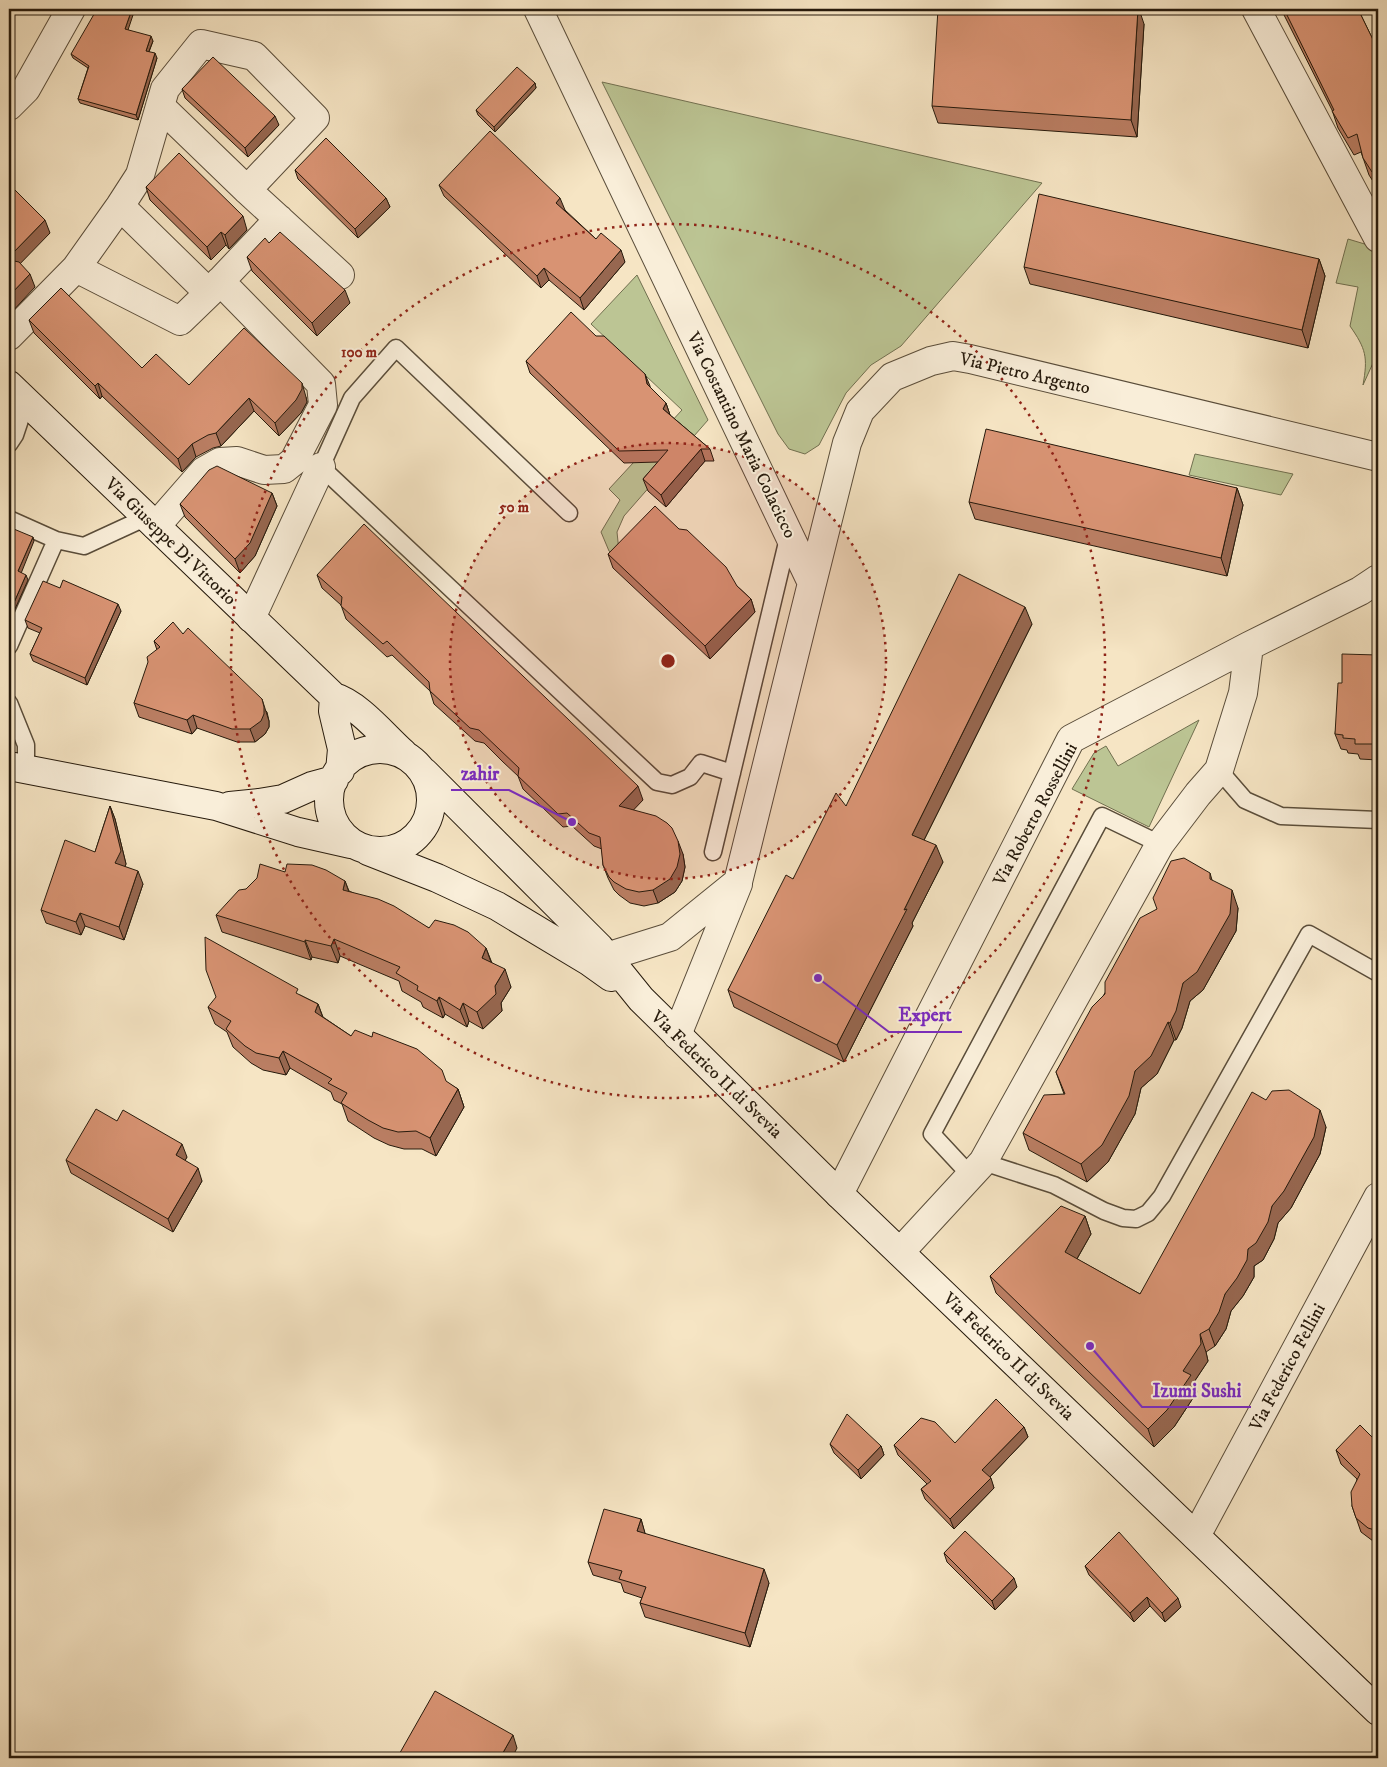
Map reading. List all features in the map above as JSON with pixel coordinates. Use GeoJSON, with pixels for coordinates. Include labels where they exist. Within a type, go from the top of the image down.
{"type":"FeatureCollection","features":[{"type":"Feature","properties":{"kind":"street"},"geometry":{"type":"LineString","coordinates":[[9,106],[26,89],[71,9]]}},
{"type":"Feature","properties":{"kind":"street","name":"Via Costantino Maria Colacicco"},"geometry":{"type":"LineString","coordinates":[[538,9],[812,583]]}},
{"type":"Feature","properties":{"kind":"street"},"geometry":{"type":"LineString","coordinates":[[1256,9],[1378,238]]}},
{"type":"Feature","properties":{"kind":"street"},"geometry":{"type":"LineString","coordinates":[[9,336],[76,268],[120,206],[140,175],[165,89],[201,44],[254,56],[315,118],[247,190]]}},
{"type":"Feature","properties":{"kind":"street"},"geometry":{"type":"LineString","coordinates":[[160,106],[247,190],[340,275]]}},
{"type":"Feature","properties":{"kind":"street"},"geometry":{"type":"LineString","coordinates":[[120,206],[215,287],[321,384],[323,405],[294,461],[284,469],[264,470],[237,461],[220,462],[204,471],[151,522]]}},
{"type":"Feature","properties":{"kind":"street"},"geometry":{"type":"LineString","coordinates":[[76,268],[180,321],[279,219]]}},
{"type":"Feature","properties":{"kind":"street","name":"Via Pietro Argento"},"geometry":{"type":"LineString","coordinates":[[812,583],[848,443],[860,411],[892,377],[931,360],[953,356],[970,359],[1378,457]]}},
{"type":"Feature","properties":{"kind":"street","name":"Via Giuseppe Di Vittorio"},"geometry":{"type":"LineString","coordinates":[[18,393],[334,697],[344,700],[357,710],[402,753]]}},
{"type":"Feature","properties":{"kind":"street"},"geometry":{"type":"LineString","coordinates":[[252,618],[321,467]]}},
{"type":"Feature","properties":{"kind":"street","name":"Via Roberto Rossellini"},"geometry":{"type":"LineString","coordinates":[[840,1194],[1071,739],[1249,646],[1360,591],[1378,579]]}},
{"type":"Feature","properties":{"kind":"street"},"geometry":{"type":"LineString","coordinates":[[677,1035],[738,882],[812,583]]}},
{"type":"Feature","properties":{"kind":"street"},"geometry":{"type":"LineString","coordinates":[[900,1252],[977,1169],[1160,844],[1219,770],[1243,693],[1249,646]]}},
{"type":"Feature","properties":{"kind":"street"},"geometry":{"type":"LineString","coordinates":[[334,697],[333,711],[342,749],[337,776],[330,793],[331,818],[340,834],[359,847],[388,851],[410,840],[422,826],[430,810],[432,791],[424,772],[402,753],[384,750],[366,751],[352,760],[337,776]]}},
{"type":"Feature","properties":{"kind":"street","name":"Via Federico II di Svevia"},"geometry":{"type":"LineString","coordinates":[[18,767],[216,806],[298,832],[359,847],[438,878],[497,906],[590,962],[641,999]]}},
{"type":"Feature","properties":{"kind":"street","name":"Via Federico II di Svevia"},"geometry":{"type":"LineString","coordinates":[[424,772],[599,947],[641,999],[677,1035],[1378,1711]]}},
{"type":"Feature","properties":{"kind":"street","name":"Via Federico II di Svevia"},"geometry":{"type":"LineString","coordinates":[[216,806],[260,804],[283,799],[337,776]]}},
{"type":"Feature","properties":{"kind":"street"},"geometry":{"type":"LineString","coordinates":[[606,957],[670,937],[738,882]]}},
{"type":"Feature","properties":{"kind":"street","name":"Via Federico Fellini"},"geometry":{"type":"LineString","coordinates":[[1196,1536],[1378,1197]]}},
{"type":"Feature","properties":{"kind":"lane"},"geometry":{"type":"LineString","coordinates":[[569,513],[396,348],[352,398],[321,467],[657,782],[672,785],[690,777],[701,763],[732,773]]}},
{"type":"Feature","properties":{"kind":"lane"},"geometry":{"type":"LineString","coordinates":[[9,444],[15,435],[18,393]]}},
{"type":"Feature","properties":{"kind":"lane"},"geometry":{"type":"LineString","coordinates":[[9,519],[56,540],[84,546],[151,522]]}},
{"type":"Feature","properties":{"kind":"lane"},"geometry":{"type":"LineString","coordinates":[[713,852],[789,534]]}},
{"type":"Feature","properties":{"kind":"lane"},"geometry":{"type":"LineString","coordinates":[[9,646],[56,540]]}},
{"type":"Feature","properties":{"kind":"lane"},"geometry":{"type":"LineString","coordinates":[[9,703],[26,745],[18,767]]}},
{"type":"Feature","properties":{"kind":"lane"},"geometry":{"type":"LineString","coordinates":[[1219,770],[1245,800],[1281,816],[1378,820]]}},
{"type":"Feature","properties":{"kind":"lane"},"geometry":{"type":"LineString","coordinates":[[1160,844],[1102,816],[932,1134],[977,1169],[1054,1185],[1104,1211],[1123,1218],[1136,1219],[1148,1213],[1162,1196],[1309,934],[1378,973]]}},
{"type":"Feature","properties":{"kind":"green space"},"geometry":{"type":"Polygon","coordinates":[[[602,82],[1042,183],[901,346],[871,365],[846,393],[819,445],[805,454],[789,449],[778,434],[602,82]]]}},
{"type":"Feature","properties":{"kind":"green space"},"geometry":{"type":"Polygon","coordinates":[[[1348,239],[1378,248],[1378,352],[1363,385],[1364,354],[1350,326],[1358,287],[1336,283],[1348,239]]]}},
{"type":"Feature","properties":{"kind":"green space"},"geometry":{"type":"Polygon","coordinates":[[[637,275],[708,420],[624,516],[617,532],[620,561],[609,551],[601,532],[620,500],[609,489],[682,410],[591,324],[637,275]]]}},
{"type":"Feature","properties":{"kind":"green space"},"geometry":{"type":"Polygon","coordinates":[[[1195,454],[1293,474],[1281,495],[1189,475],[1195,454]]]}},
{"type":"Feature","properties":{"kind":"green space"},"geometry":{"type":"Polygon","coordinates":[[[1199,720],[1149,827],[1072,789],[1094,753],[1106,746],[1118,766],[1199,720]]]}},
{"type":"Feature","properties":{"kind":"building"},"geometry":{"type":"Polygon","coordinates":[[[97,9],[132,9],[125,29],[151,36],[146,51],[155,53],[136,115],[78,99],[89,66],[71,54],[97,9]]]}},
{"type":"Feature","properties":{"kind":"building"},"geometry":{"type":"Polygon","coordinates":[[[938,9],[1138,9],[1131,120],[932,106],[938,9]]]}},
{"type":"Feature","properties":{"kind":"building"},"geometry":{"type":"Polygon","coordinates":[[[1284,9],[1358,9],[1378,50],[1378,177],[1372,172],[1363,158],[1357,134],[1348,138],[1332,111],[1334,110],[1284,9]]]}},
{"type":"Feature","properties":{"kind":"building"},"geometry":{"type":"Polygon","coordinates":[[[213,57],[275,116],[245,148],[182,89],[213,57]]]}},
{"type":"Feature","properties":{"kind":"building"},"geometry":{"type":"Polygon","coordinates":[[[517,67],[535,83],[494,127],[476,110],[517,67]]]}},
{"type":"Feature","properties":{"kind":"building"},"geometry":{"type":"Polygon","coordinates":[[[490,131],[560,198],[556,203],[596,239],[601,233],[621,250],[580,298],[544,268],[537,276],[439,185],[490,131]]]}},
{"type":"Feature","properties":{"kind":"building"},"geometry":{"type":"Polygon","coordinates":[[[326,138],[386,198],[355,229],[295,170],[326,138]]]}},
{"type":"Feature","properties":{"kind":"building"},"geometry":{"type":"Polygon","coordinates":[[[179,153],[243,216],[225,235],[221,232],[207,247],[146,187],[179,153]]]}},
{"type":"Feature","properties":{"kind":"building"},"geometry":{"type":"Polygon","coordinates":[[[9,184],[45,220],[10,256],[9,256],[9,184]]]}},
{"type":"Feature","properties":{"kind":"building"},"geometry":{"type":"Polygon","coordinates":[[[1039,194],[1319,259],[1302,330],[1024,267],[1039,194]]]}},
{"type":"Feature","properties":{"kind":"building"},"geometry":{"type":"Polygon","coordinates":[[[280,232],[345,290],[312,323],[247,257],[265,238],[269,243],[280,232]]]}},
{"type":"Feature","properties":{"kind":"building"},"geometry":{"type":"Polygon","coordinates":[[[9,260],[19,262],[30,274],[9,296],[9,260]]]}},
{"type":"Feature","properties":{"kind":"building"},"geometry":{"type":"Polygon","coordinates":[[[61,288],[142,368],[156,354],[189,385],[244,328],[302,383],[302,389],[296,400],[275,423],[249,398],[216,433],[208,435],[192,444],[178,459],[98,383],[95,386],[29,320],[61,288]]]}},
{"type":"Feature","properties":{"kind":"building"},"geometry":{"type":"Polygon","coordinates":[[[571,312],[596,336],[604,336],[645,374],[647,384],[666,403],[663,409],[710,449],[701,449],[661,495],[643,479],[668,450],[619,451],[526,361],[571,312]]]}},
{"type":"Feature","properties":{"kind":"building"},"geometry":{"type":"Polygon","coordinates":[[[986,429],[1237,488],[1221,558],[969,502],[986,429]]]}},
{"type":"Feature","properties":{"kind":"building"},"geometry":{"type":"Polygon","coordinates":[[[217,466],[272,493],[250,543],[235,559],[180,504],[209,470],[217,466]]]}},
{"type":"Feature","properties":{"kind":"building"},"geometry":{"type":"Polygon","coordinates":[[[655,506],[679,529],[687,530],[726,567],[737,586],[751,599],[705,646],[608,554],[655,506]]]}},
{"type":"Feature","properties":{"kind":"building"},"geometry":{"type":"Polygon","coordinates":[[[364,524],[638,786],[619,806],[656,816],[672,828],[678,841],[680,854],[677,867],[670,879],[653,890],[639,892],[626,889],[614,882],[603,865],[600,837],[589,833],[567,813],[558,814],[518,776],[519,768],[479,730],[470,728],[430,691],[429,682],[387,641],[383,644],[341,606],[342,597],[317,575],[364,524]]]}},
{"type":"Feature","properties":{"kind":"building"},"geometry":{"type":"Polygon","coordinates":[[[9,527],[33,537],[18,571],[26,575],[9,614],[9,527]]]}},
{"type":"Feature","properties":{"kind":"building"},"geometry":{"type":"Polygon","coordinates":[[[959,574],[1025,607],[912,835],[936,845],[904,910],[907,909],[837,1045],[728,990],[786,875],[793,879],[836,793],[846,806],[959,574]]]}},
{"type":"Feature","properties":{"kind":"building"},"geometry":{"type":"Polygon","coordinates":[[[63,580],[118,604],[85,678],[30,654],[42,628],[25,620],[43,581],[60,588],[63,580]]]}},
{"type":"Feature","properties":{"kind":"building"},"geometry":{"type":"Polygon","coordinates":[[[173,622],[183,634],[188,628],[262,699],[264,714],[261,721],[250,729],[232,729],[193,715],[187,720],[134,703],[148,662],[147,657],[160,647],[154,641],[173,622]]]}},
{"type":"Feature","properties":{"kind":"building"},"geometry":{"type":"Polygon","coordinates":[[[1342,654],[1378,655],[1378,744],[1355,744],[1355,739],[1343,738],[1343,735],[1335,734],[1338,683],[1342,683],[1342,654]]]}},
{"type":"Feature","properties":{"kind":"building"},"geometry":{"type":"Polygon","coordinates":[[[110,806],[121,851],[115,863],[138,871],[119,927],[80,913],[76,922],[41,910],[65,840],[95,852],[110,806]]]}},
{"type":"Feature","properties":{"kind":"building"},"geometry":{"type":"Polygon","coordinates":[[[1184,858],[1210,873],[1210,879],[1232,890],[1230,914],[1197,972],[1183,983],[1176,1011],[1170,1023],[1168,1022],[1151,1056],[1135,1071],[1129,1096],[1102,1145],[1081,1164],[1023,1133],[1044,1095],[1065,1094],[1056,1072],[1092,1007],[1105,994],[1105,982],[1140,918],[1157,909],[1153,898],[1171,861],[1184,858]]]}},
{"type":"Feature","properties":{"kind":"building"},"geometry":{"type":"Polygon","coordinates":[[[260,864],[285,872],[287,864],[312,865],[326,870],[345,881],[343,890],[378,899],[394,906],[429,928],[435,920],[454,925],[468,932],[486,948],[482,958],[505,969],[495,986],[496,994],[477,1012],[463,1003],[460,1010],[439,997],[437,1001],[417,990],[418,986],[396,973],[400,967],[334,939],[331,946],[305,940],[305,942],[216,915],[239,890],[246,889],[257,878],[260,864]]]}},
{"type":"Feature","properties":{"kind":"building"},"geometry":{"type":"Polygon","coordinates":[[[205,937],[298,989],[296,993],[318,1004],[315,1012],[351,1036],[355,1030],[372,1037],[373,1032],[417,1049],[442,1070],[446,1081],[458,1089],[430,1138],[416,1131],[398,1132],[383,1128],[368,1120],[341,1103],[347,1093],[328,1083],[332,1079],[283,1051],[279,1058],[256,1053],[245,1046],[226,1029],[231,1021],[208,1007],[216,997],[206,970],[205,937]]]}},
{"type":"Feature","properties":{"kind":"building"},"geometry":{"type":"Polygon","coordinates":[[[1289,1090],[1320,1110],[1314,1137],[1284,1191],[1272,1206],[1268,1222],[1256,1243],[1248,1249],[1247,1260],[1225,1294],[1219,1312],[1209,1329],[1200,1334],[1201,1344],[1183,1371],[1191,1375],[1167,1410],[1148,1429],[990,1276],[1061,1206],[1085,1216],[1065,1252],[1140,1294],[1252,1092],[1266,1100],[1272,1091],[1289,1090]]]}},
{"type":"Feature","properties":{"kind":"building"},"geometry":{"type":"Polygon","coordinates":[[[96,1109],[117,1121],[123,1110],[182,1144],[176,1155],[198,1168],[168,1219],[66,1160],[96,1109]]]}},
{"type":"Feature","properties":{"kind":"building"},"geometry":{"type":"Polygon","coordinates":[[[996,1399],[1024,1427],[982,1470],[991,1478],[950,1519],[921,1489],[931,1481],[894,1445],[921,1418],[935,1422],[955,1443],[996,1399]]]}},
{"type":"Feature","properties":{"kind":"building"},"geometry":{"type":"Polygon","coordinates":[[[847,1414],[881,1446],[858,1470],[830,1444],[847,1414]]]}},
{"type":"Feature","properties":{"kind":"building"},"geometry":{"type":"Polygon","coordinates":[[[1360,1425],[1378,1443],[1378,1531],[1368,1528],[1356,1518],[1352,1506],[1351,1492],[1360,1474],[1336,1450],[1360,1425]]]}},
{"type":"Feature","properties":{"kind":"building"},"geometry":{"type":"Polygon","coordinates":[[[604,1509],[641,1519],[637,1531],[764,1569],[745,1633],[640,1603],[646,1587],[619,1579],[622,1571],[588,1562],[604,1509]]]}},
{"type":"Feature","properties":{"kind":"building"},"geometry":{"type":"Polygon","coordinates":[[[965,1531],[1014,1578],[992,1601],[944,1553],[965,1531]]]}},
{"type":"Feature","properties":{"kind":"building"},"geometry":{"type":"Polygon","coordinates":[[[1119,1532],[1178,1598],[1162,1613],[1147,1597],[1130,1613],[1085,1566],[1119,1532]]]}},
{"type":"Feature","properties":{"kind":"building"},"geometry":{"type":"Polygon","coordinates":[[[435,1691],[513,1735],[500,1758],[397,1758],[435,1691]]]}},
{"type":"Feature","properties":{"kind":"place","name":"zahir"},"geometry":{"type":"Point","coordinates":[572,822]}},
{"type":"Feature","properties":{"kind":"place","name":"Expert"},"geometry":{"type":"Point","coordinates":[818,978]}},
{"type":"Feature","properties":{"kind":"place","name":"Izumi Sushi"},"geometry":{"type":"Point","coordinates":[1090,1346]}}]}
